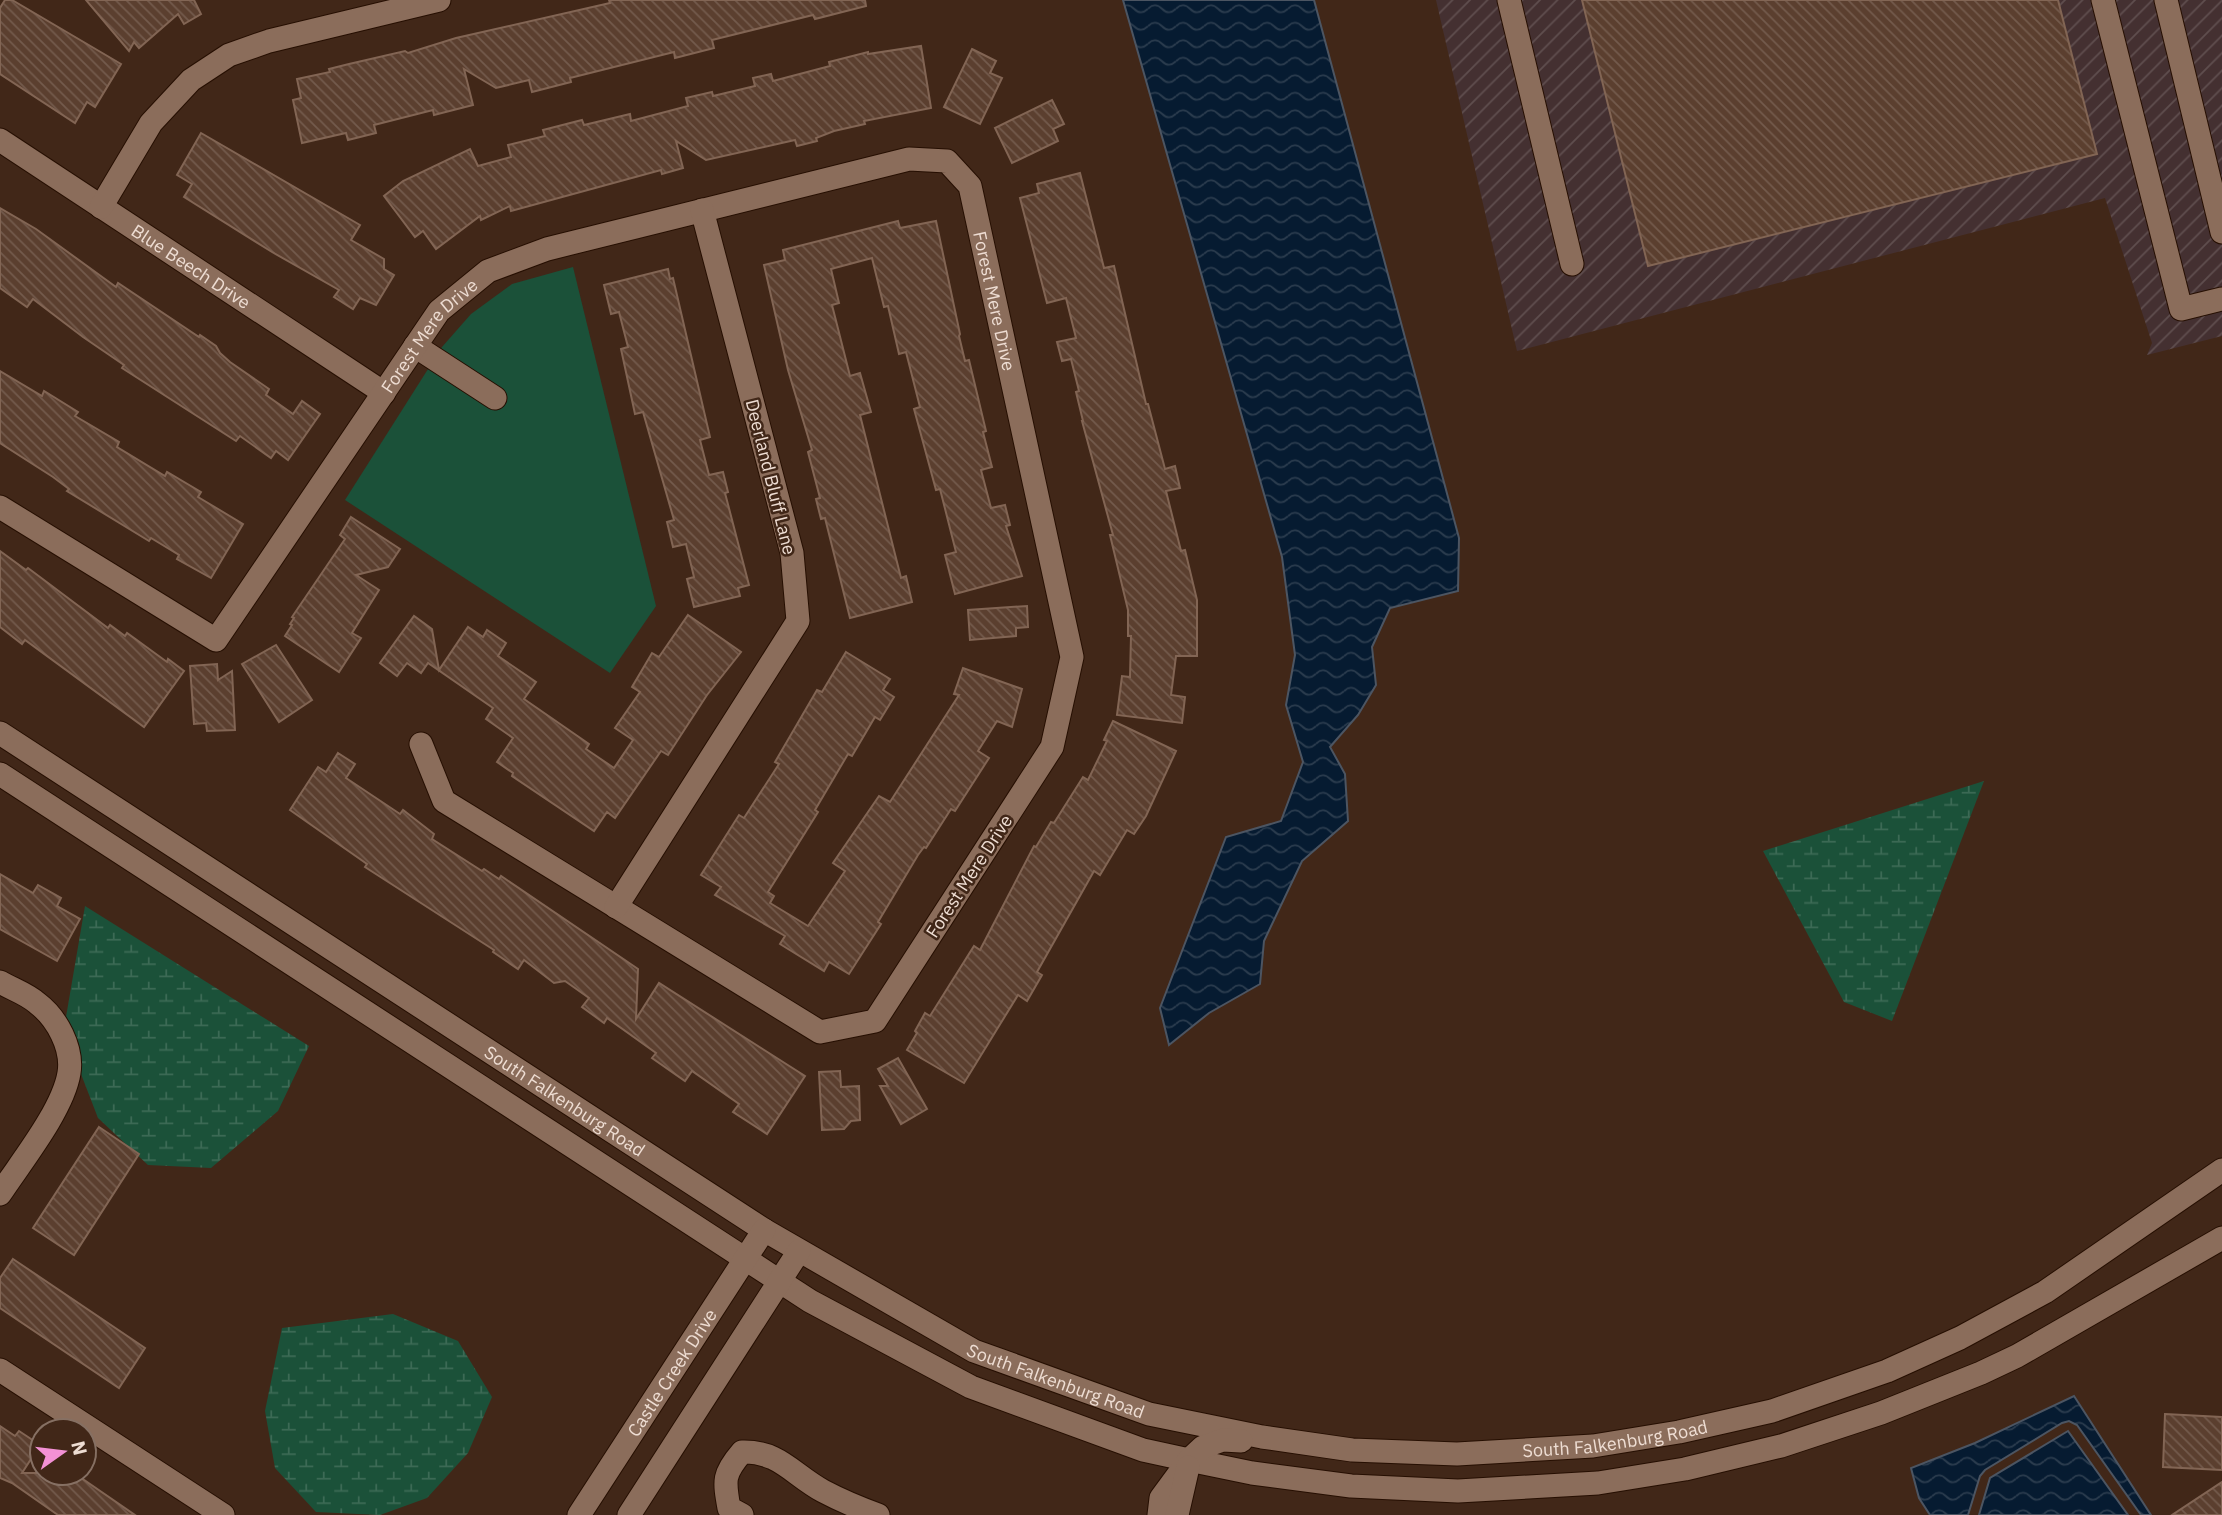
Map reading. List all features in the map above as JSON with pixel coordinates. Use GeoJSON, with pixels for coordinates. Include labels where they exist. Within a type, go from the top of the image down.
{"type":"FeatureCollection","features":[{"type":"Feature","properties":{"kind":"street"},"geometry":{"type":"LineString","coordinates":[[101,207],[151,123],[191,80],[229,55],[269,41],[439,0]]}},
{"type":"Feature","properties":{"kind":"street"},"geometry":{"type":"LineString","coordinates":[[1509,0],[1572,264]]}},
{"type":"Feature","properties":{"kind":"street"},"geometry":{"type":"LineString","coordinates":[[2103,0],[2181,309],[2222,299]]}},
{"type":"Feature","properties":{"kind":"street"},"geometry":{"type":"LineString","coordinates":[[2166,0],[2222,232]]}},
{"type":"Feature","properties":{"kind":"street","name":"Blue Beech Drive"},"geometry":{"type":"LineString","coordinates":[[0,140],[384,393]]}},
{"type":"Feature","properties":{"kind":"street","name":"Forest Mere Drive"},"geometry":{"type":"LineString","coordinates":[[0,507],[216,640],[439,311],[488,271],[547,249],[909,159],[947,161],[970,186],[1072,657],[1052,747],[875,1021],[820,1032],[444,801],[421,744]]}},
{"type":"Feature","properties":{"kind":"street","name":"Deerland Bluff Lane"},"geometry":{"type":"LineString","coordinates":[[616,907],[798,621],[792,553],[702,210]]}},
{"type":"Feature","properties":{"kind":"street"},"geometry":{"type":"LineString","coordinates":[[415,346],[495,398]]}},
{"type":"Feature","properties":{"kind":"street","name":"South Falkenburg Road"},"geometry":{"type":"LineString","coordinates":[[0,733],[764,1230],[974,1351],[1149,1414],[1262,1437],[1352,1450],[1457,1454],[1593,1446],[1679,1432],[1772,1411],[1887,1371],[1960,1338],[2045,1292],[2222,1170]]}},
{"type":"Feature","properties":{"kind":"street","name":"South Falkenburg Road"},"geometry":{"type":"LineString","coordinates":[[0,774],[810,1301],[971,1387],[1143,1450],[1189,1460],[1252,1473],[1351,1486],[1458,1490],[1598,1483],[1685,1469],[1793,1442],[1881,1413],[1981,1373],[2017,1356],[2222,1238]]}},
{"type":"Feature","properties":{"kind":"street"},"geometry":{"type":"LineString","coordinates":[[0,982],[38,1003],[55,1021],[68,1049],[69,1073],[60,1102],[0,1194]]}},
{"type":"Feature","properties":{"kind":"street","name":"Castle Creek Drive"},"geometry":{"type":"LineString","coordinates":[[579,1515],[764,1230]]}},
{"type":"Feature","properties":{"kind":"street"},"geometry":{"type":"LineString","coordinates":[[629,1515],[799,1251]]}},
{"type":"Feature","properties":{"kind":"street"},"geometry":{"type":"LineString","coordinates":[[0,1370],[223,1515]]}},
{"type":"Feature","properties":{"kind":"street"},"geometry":{"type":"LineString","coordinates":[[1159,1515],[1161,1498],[1189,1460],[1203,1447],[1223,1440],[1318,1454],[1352,1450]]}},
{"type":"Feature","properties":{"kind":"street"},"geometry":{"type":"LineString","coordinates":[[742,1515],[729,1508],[724,1483],[727,1469],[742,1451],[761,1451],[822,1490],[878,1515]]}},
{"type":"Feature","properties":{"kind":"street"},"geometry":{"type":"LineString","coordinates":[[1177,1515],[1189,1460]]}},
{"type":"Feature","properties":{"kind":"shaded area"},"geometry":{"type":"Polygon","coordinates":[[[1436,0],[2222,0],[2222,336],[2147,355],[2152,343],[2105,198],[1517,351],[1436,0]]]}},
{"type":"Feature","properties":{"kind":"green space"},"geometry":{"type":"Polygon","coordinates":[[[573,267],[656,606],[610,673],[345,500],[442,347],[471,314],[512,284],[573,267]]]}},
{"type":"Feature","properties":{"kind":"green space"},"geometry":{"type":"Polygon","coordinates":[[[1984,781],[1892,1021],[1844,1002],[1763,851],[1984,781]]]}},
{"type":"Feature","properties":{"kind":"green space"},"geometry":{"type":"Polygon","coordinates":[[[85,906],[309,1046],[278,1111],[211,1168],[148,1165],[98,1118],[81,1074],[79,1044],[66,1017],[85,906]]]}},
{"type":"Feature","properties":{"kind":"green space"},"geometry":{"type":"Polygon","coordinates":[[[393,1314],[458,1341],[492,1397],[468,1453],[427,1498],[380,1515],[316,1512],[275,1468],[265,1411],[282,1328],[393,1314]]]}},
{"type":"Feature","properties":{"kind":"water"},"geometry":{"type":"Polygon","coordinates":[[[1123,0],[1314,0],[1459,538],[1458,591],[1390,608],[1372,647],[1376,685],[1358,715],[1330,747],[1345,774],[1348,821],[1302,861],[1264,941],[1260,984],[1209,1013],[1169,1045],[1160,1008],[1226,837],[1281,821],[1303,762],[1286,705],[1295,655],[1282,557],[1123,0]]]}},
{"type":"Feature","properties":{"kind":"water"},"geometry":{"type":"Polygon","coordinates":[[[2074,1396],[2151,1515],[2141,1515],[2077,1425],[2069,1421],[1985,1470],[1980,1476],[1968,1515],[1930,1515],[1919,1498],[1911,1468],[1975,1443],[2074,1396]]]}},
{"type":"Feature","properties":{"kind":"water"},"geometry":{"type":"Polygon","coordinates":[[[2068,1431],[2128,1515],[1979,1515],[1990,1478],[2068,1431]]]}},
{"type":"Feature","properties":{"kind":"building"},"geometry":{"type":"Polygon","coordinates":[[[5,0],[12,0],[121,64],[95,107],[87,102],[75,123],[0,74],[0,8],[5,0]]]}},
{"type":"Feature","properties":{"kind":"building"},"geometry":{"type":"Polygon","coordinates":[[[86,0],[194,0],[201,14],[184,24],[178,14],[139,48],[134,42],[129,51],[86,0]]]}},
{"type":"Feature","properties":{"kind":"building"},"geometry":{"type":"Polygon","coordinates":[[[609,0],[865,0],[866,6],[815,19],[813,15],[712,40],[714,48],[675,58],[674,52],[570,78],[571,82],[532,92],[529,80],[496,88],[464,69],[473,105],[434,115],[433,110],[374,125],[376,133],[348,140],[346,133],[302,143],[293,100],[301,98],[297,79],[330,72],[329,69],[349,64],[405,51],[408,53],[456,38],[610,3],[609,0]]]}},
{"type":"Feature","properties":{"kind":"building"},"geometry":{"type":"Polygon","coordinates":[[[1582,0],[2058,0],[2097,154],[1648,266],[1582,0]]]}},
{"type":"Feature","properties":{"kind":"building"},"geometry":{"type":"Polygon","coordinates":[[[921,46],[931,108],[864,121],[865,124],[834,131],[816,138],[817,141],[797,146],[795,140],[706,160],[676,141],[683,168],[662,174],[661,170],[511,211],[510,206],[481,220],[480,216],[436,249],[423,231],[415,237],[384,196],[403,181],[470,149],[478,166],[511,157],[508,145],[545,136],[543,130],[582,120],[584,125],[630,114],[631,121],[688,106],[686,98],[712,92],[713,96],[755,86],[753,78],[771,74],[773,81],[830,66],[829,62],[868,52],[921,46]]]}},
{"type":"Feature","properties":{"kind":"building"},"geometry":{"type":"Polygon","coordinates":[[[972,49],[996,61],[990,73],[1002,78],[980,124],[944,107],[972,49]]]}},
{"type":"Feature","properties":{"kind":"building"},"geometry":{"type":"Polygon","coordinates":[[[1052,100],[1064,124],[1053,129],[1058,141],[1012,163],[995,128],[1052,100]]]}},
{"type":"Feature","properties":{"kind":"building"},"geometry":{"type":"Polygon","coordinates":[[[201,133],[360,225],[351,240],[384,259],[384,269],[394,275],[376,305],[360,298],[353,309],[334,297],[339,290],[184,197],[192,184],[177,175],[201,133]]]}},
{"type":"Feature","properties":{"kind":"building"},"geometry":{"type":"Polygon","coordinates":[[[1080,173],[1104,268],[1114,266],[1146,404],[1165,469],[1175,466],[1180,488],[1166,491],[1181,551],[1185,550],[1197,600],[1197,656],[1176,656],[1171,695],[1185,697],[1182,723],[1117,715],[1122,676],[1130,677],[1131,636],[1128,636],[1128,610],[1110,535],[1113,535],[1082,421],[1076,392],[1079,391],[1071,359],[1062,361],[1057,342],[1076,338],[1066,298],[1047,303],[1020,198],[1039,193],[1037,184],[1080,173]]]}},
{"type":"Feature","properties":{"kind":"building"},"geometry":{"type":"Polygon","coordinates":[[[0,208],[36,229],[116,287],[118,283],[216,346],[230,362],[269,389],[266,395],[293,414],[302,401],[320,414],[288,460],[276,451],[271,458],[240,436],[236,441],[122,368],[124,365],[33,299],[27,307],[0,288],[0,208]]]}},
{"type":"Feature","properties":{"kind":"building"},"geometry":{"type":"Polygon","coordinates":[[[898,221],[900,228],[936,221],[959,336],[965,361],[969,360],[986,431],[983,432],[992,467],[981,470],[991,508],[1005,505],[1010,525],[1006,526],[1022,576],[955,594],[945,555],[956,552],[940,489],[936,490],[914,409],[920,407],[906,352],[899,354],[888,306],[884,307],[872,258],[831,269],[839,303],[832,305],[850,376],[860,373],[871,412],[860,415],[901,578],[906,576],[912,602],[850,618],[825,518],[821,519],[816,499],[820,498],[808,452],[812,450],[788,370],[764,265],[785,260],[783,250],[898,221]]]}},
{"type":"Feature","properties":{"kind":"building"},"geometry":{"type":"Polygon","coordinates":[[[668,269],[670,279],[673,278],[710,437],[700,440],[709,475],[723,472],[728,492],[725,493],[749,585],[738,588],[740,596],[694,607],[687,579],[694,577],[686,544],[673,547],[667,522],[674,520],[643,412],[635,414],[621,349],[628,347],[619,312],[611,314],[604,285],[668,269]]]}},
{"type":"Feature","properties":{"kind":"building"},"geometry":{"type":"Polygon","coordinates":[[[0,371],[42,396],[44,391],[78,412],[75,416],[119,442],[117,447],[165,476],[167,472],[201,492],[198,497],[243,524],[211,578],[177,559],[179,555],[151,538],[149,541],[67,491],[69,489],[53,477],[0,443],[0,371]]]}},
{"type":"Feature","properties":{"kind":"building"},"geometry":{"type":"Polygon","coordinates":[[[351,517],[400,549],[388,567],[356,575],[379,590],[352,633],[361,638],[339,672],[285,636],[292,625],[292,617],[345,539],[340,535],[351,517]]]}},
{"type":"Feature","properties":{"kind":"building"},"geometry":{"type":"Polygon","coordinates":[[[0,551],[26,570],[28,568],[108,628],[110,625],[125,636],[127,633],[184,671],[144,727],[25,640],[22,644],[0,627],[0,551]]]}},
{"type":"Feature","properties":{"kind":"building"},"geometry":{"type":"Polygon","coordinates":[[[1027,606],[1028,627],[1016,628],[1016,636],[970,640],[968,610],[1027,606]]]}},
{"type":"Feature","properties":{"kind":"building"},"geometry":{"type":"Polygon","coordinates":[[[688,615],[741,652],[707,695],[668,755],[661,751],[615,818],[607,812],[594,831],[512,776],[513,773],[497,762],[513,738],[486,719],[493,708],[428,663],[421,673],[407,663],[397,676],[380,663],[414,616],[432,629],[439,670],[468,627],[483,637],[487,630],[506,643],[498,656],[536,682],[524,699],[589,744],[586,749],[614,768],[633,740],[615,728],[640,692],[632,687],[652,653],[659,657],[688,615]]]}},
{"type":"Feature","properties":{"kind":"building"},"geometry":{"type":"Polygon","coordinates":[[[276,645],[312,700],[279,722],[242,664],[276,645]]]}},
{"type":"Feature","properties":{"kind":"building"},"geometry":{"type":"Polygon","coordinates":[[[846,652],[890,679],[883,690],[894,697],[880,720],[875,717],[852,756],[848,754],[815,810],[818,812],[768,892],[774,896],[770,903],[808,926],[845,871],[833,863],[879,796],[890,802],[959,695],[954,694],[963,668],[1022,689],[1012,727],[997,721],[978,751],[989,758],[955,811],[951,809],[926,848],[918,855],[878,922],[881,924],[849,974],[829,962],[824,971],[780,944],[785,936],[715,895],[721,887],[701,875],[739,815],[744,818],[779,764],[775,762],[817,690],[822,692],[846,652]]]}},
{"type":"Feature","properties":{"kind":"building"},"geometry":{"type":"Polygon","coordinates":[[[217,664],[218,680],[232,671],[235,730],[207,731],[206,723],[194,724],[190,666],[217,664]]]}},
{"type":"Feature","properties":{"kind":"building"},"geometry":{"type":"Polygon","coordinates":[[[1113,721],[1176,751],[1146,816],[1134,834],[1127,830],[1100,875],[1094,871],[1037,972],[1042,975],[1027,1001],[1018,995],[964,1083],[907,1050],[925,1013],[930,1016],[974,946],[980,950],[1034,846],[1036,847],[1051,822],[1054,823],[1083,777],[1088,780],[1107,741],[1104,740],[1113,721]]]}},
{"type":"Feature","properties":{"kind":"building"},"geometry":{"type":"Polygon","coordinates":[[[338,753],[355,764],[346,778],[400,814],[403,810],[434,834],[432,839],[482,871],[484,869],[499,879],[501,876],[638,969],[636,1019],[659,983],[805,1076],[767,1134],[733,1112],[739,1104],[692,1071],[685,1081],[652,1058],[656,1053],[607,1018],[604,1023],[582,1007],[589,998],[565,981],[554,983],[524,960],[518,969],[493,952],[494,950],[365,867],[367,864],[290,810],[318,767],[326,772],[338,753]]]}},
{"type":"Feature","properties":{"kind":"building"},"geometry":{"type":"Polygon","coordinates":[[[0,874],[33,893],[38,885],[61,898],[57,906],[80,919],[57,961],[0,929],[0,874]]]}},
{"type":"Feature","properties":{"kind":"building"},"geometry":{"type":"Polygon","coordinates":[[[898,1058],[927,1109],[901,1124],[880,1086],[888,1086],[878,1069],[898,1058]]]}},
{"type":"Feature","properties":{"kind":"building"},"geometry":{"type":"Polygon","coordinates":[[[840,1071],[841,1087],[859,1086],[860,1120],[851,1121],[844,1129],[822,1130],[819,1072],[840,1071]]]}},
{"type":"Feature","properties":{"kind":"building"},"geometry":{"type":"Polygon","coordinates":[[[99,1127],[139,1154],[74,1255],[33,1228],[99,1127]]]}},
{"type":"Feature","properties":{"kind":"building"},"geometry":{"type":"Polygon","coordinates":[[[13,1259],[145,1348],[119,1388],[0,1308],[0,1278],[13,1259]]]}},
{"type":"Feature","properties":{"kind":"building"},"geometry":{"type":"Polygon","coordinates":[[[2165,1414],[2222,1417],[2222,1470],[2163,1467],[2165,1414]]]}},
{"type":"Feature","properties":{"kind":"building"},"geometry":{"type":"Polygon","coordinates":[[[0,1426],[15,1436],[19,1431],[28,1437],[28,1464],[22,1473],[28,1473],[28,1487],[94,1487],[135,1515],[58,1515],[12,1483],[0,1478],[0,1426]]]}},
{"type":"Feature","properties":{"kind":"building"},"geometry":{"type":"Polygon","coordinates":[[[2222,1482],[2222,1515],[2172,1515],[2222,1482]]]}}]}
